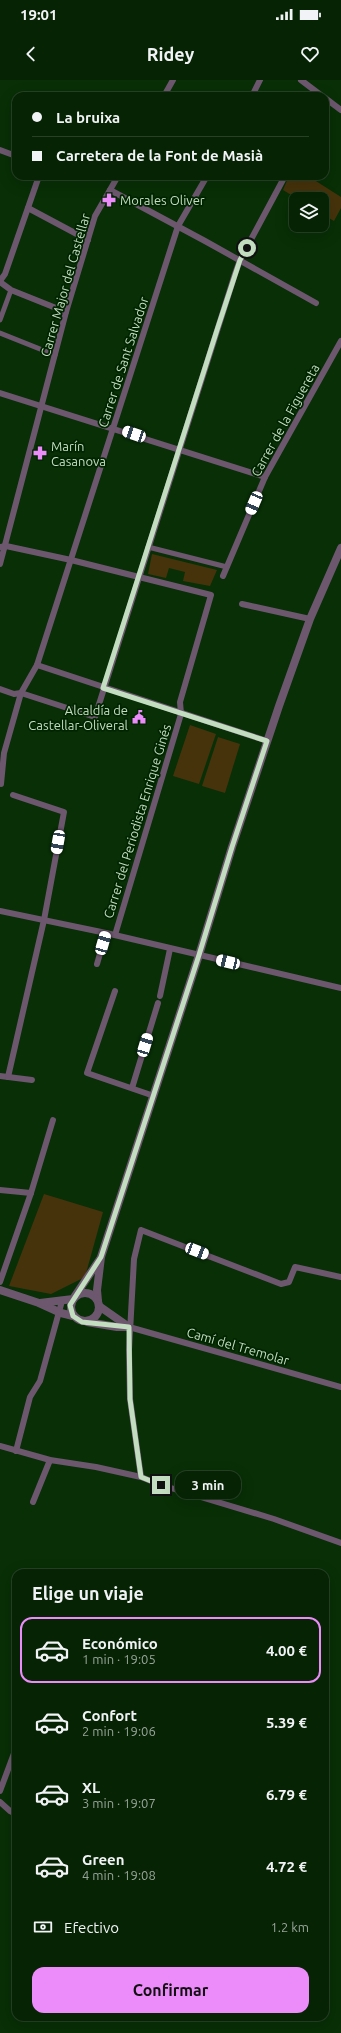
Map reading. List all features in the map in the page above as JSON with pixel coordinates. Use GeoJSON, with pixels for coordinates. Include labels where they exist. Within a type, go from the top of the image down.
{"type":"FeatureCollection","features":[{"type":"Feature","properties":{"kind":"street"},"geometry":{"type":"LineString","coordinates":[[166,92],[173,80]]}},
{"type":"Feature","properties":{"kind":"street"},"geometry":{"type":"LineString","coordinates":[[254,92],[260,80]]}},
{"type":"Feature","properties":{"kind":"street"},"geometry":{"type":"LineString","coordinates":[[301,80],[317,92]]}},
{"type":"Feature","properties":{"kind":"street"},"geometry":{"type":"LineString","coordinates":[[329,104],[341,110]]}},
{"type":"Feature","properties":{"kind":"street"},"geometry":{"type":"LineString","coordinates":[[0,150],[12,154]]}},
{"type":"Feature","properties":{"kind":"street"},"geometry":{"type":"LineString","coordinates":[[38,180],[4,274],[0,281],[11,290],[66,312]]}},
{"type":"Feature","properties":{"kind":"street","name":"Carrer Major del Castellar"},"geometry":{"type":"LineString","coordinates":[[0,564],[3,547],[66,312],[95,216],[116,180]]}},
{"type":"Feature","properties":{"kind":"street","name":"Carrer de Sant Salvador"},"geometry":{"type":"LineString","coordinates":[[1,784],[4,753],[21,693],[38,665],[178,226],[205,180]]}},
{"type":"Feature","properties":{"kind":"street"},"geometry":{"type":"LineString","coordinates":[[0,689],[14,694],[21,693],[95,717],[240,260],[283,180]]}},
{"type":"Feature","properties":{"kind":"street"},"geometry":{"type":"LineString","coordinates":[[110,190],[316,303]]}},
{"type":"Feature","properties":{"kind":"street"},"geometry":{"type":"LineString","coordinates":[[28,208],[88,240]]}},
{"type":"Feature","properties":{"kind":"street"},"geometry":{"type":"LineString","coordinates":[[0,320],[11,290]]}},
{"type":"Feature","properties":{"kind":"street"},"geometry":{"type":"LineString","coordinates":[[0,333],[55,355]]}},
{"type":"Feature","properties":{"kind":"street","name":"Carrer de la Figuereta"},"geometry":{"type":"LineString","coordinates":[[223,576],[265,477],[341,341]]}},
{"type":"Feature","properties":{"kind":"street"},"geometry":{"type":"LineString","coordinates":[[0,392],[114,427],[179,450],[265,477]]}},
{"type":"Feature","properties":{"kind":"street"},"geometry":{"type":"LineString","coordinates":[[3,547],[71,560],[138,578],[211,595],[180,702],[181,714]]}},
{"type":"Feature","properties":{"kind":"street"},"geometry":{"type":"LineString","coordinates":[[148,547],[227,567]]}},
{"type":"Feature","properties":{"kind":"street"},"geometry":{"type":"LineString","coordinates":[[0,1290],[39,1303],[59,1314],[73,1316],[82,1322],[87,1322],[96,1316],[99,1304],[97,1290],[101,1257],[267,741],[310,619],[341,548]]}},
{"type":"Feature","properties":{"kind":"street"},"geometry":{"type":"LineString","coordinates":[[242,604],[310,619]]}},
{"type":"Feature","properties":{"kind":"street"},"geometry":{"type":"LineString","coordinates":[[38,665],[181,714],[267,741]]}},
{"type":"Feature","properties":{"kind":"street","name":"Carrer del Periodista Enrique Ginés"},"geometry":{"type":"LineString","coordinates":[[114,935],[181,714]]}},
{"type":"Feature","properties":{"kind":"street"},"geometry":{"type":"LineString","coordinates":[[8,1077],[44,920],[64,812],[13,795]]}},
{"type":"Feature","properties":{"kind":"street"},"geometry":{"type":"LineString","coordinates":[[0,911],[106,933],[341,988]]}},
{"type":"Feature","properties":{"kind":"street"},"geometry":{"type":"LineString","coordinates":[[97,964],[106,933]]}},
{"type":"Feature","properties":{"kind":"street"},"geometry":{"type":"LineString","coordinates":[[160,996],[170,949]]}},
{"type":"Feature","properties":{"kind":"street"},"geometry":{"type":"LineString","coordinates":[[115,991],[87,1073],[154,1096]]}},
{"type":"Feature","properties":{"kind":"street"},"geometry":{"type":"LineString","coordinates":[[132,1088],[158,1003]]}},
{"type":"Feature","properties":{"kind":"street"},"geometry":{"type":"LineString","coordinates":[[0,1076],[32,1080]]}},
{"type":"Feature","properties":{"kind":"street"},"geometry":{"type":"LineString","coordinates":[[0,1282],[31,1193],[53,1120]]}},
{"type":"Feature","properties":{"kind":"street"},"geometry":{"type":"LineString","coordinates":[[0,1190],[31,1193]]}},
{"type":"Feature","properties":{"kind":"street"},"geometry":{"type":"LineString","coordinates":[[141,1477],[130,1399],[129,1327],[134,1259],[141,1230],[281,1284],[289,1282],[295,1267],[341,1277]]}},
{"type":"Feature","properties":{"kind":"street"},"geometry":{"type":"LineString","coordinates":[[73,1316],[70,1305],[101,1257]]}},
{"type":"Feature","properties":{"kind":"street"},"geometry":{"type":"LineString","coordinates":[[39,1303],[62,1301],[85,1293],[90,1294],[99,1304]]}},
{"type":"Feature","properties":{"kind":"street"},"geometry":{"type":"LineString","coordinates":[[16,1451],[30,1397],[40,1381],[62,1301]]}},
{"type":"Feature","properties":{"kind":"street","name":"Camí del Tremolar"},"geometry":{"type":"LineString","coordinates":[[99,1304],[129,1327]]}},
{"type":"Feature","properties":{"kind":"street","name":"Camí del Tremolar"},"geometry":{"type":"LineString","coordinates":[[87,1322],[117,1327],[129,1327],[341,1387]]}},
{"type":"Feature","properties":{"kind":"street"},"geometry":{"type":"LineString","coordinates":[[0,1446],[50,1460],[96,1467],[141,1477],[161,1485],[274,1519],[341,1543]]}},
{"type":"Feature","properties":{"kind":"street"},"geometry":{"type":"LineString","coordinates":[[34,1502],[50,1460]]}},
{"type":"Feature","properties":{"kind":"street"},"geometry":{"type":"LineString","coordinates":[[0,1791],[12,1759]]}},
{"type":"Feature","properties":{"kind":"street"},"geometry":{"type":"LineString","coordinates":[[0,1802],[12,1812]]}},
{"type":"Feature","properties":{"kind":"shaded area"},"geometry":{"type":"Polygon","coordinates":[[[287,180],[314,180],[341,197],[341,208],[334,221],[329,218],[329,192],[289,192],[289,194],[283,190],[287,180]]]}},
{"type":"Feature","properties":{"kind":"shaded area"},"geometry":{"type":"Polygon","coordinates":[[[152,554],[217,570],[210,586],[183,581],[185,572],[169,568],[166,578],[148,574],[152,554]]]}},
{"type":"Feature","properties":{"kind":"shaded area"},"geometry":{"type":"Polygon","coordinates":[[[190,725],[216,734],[199,784],[173,776],[190,725]]]}},
{"type":"Feature","properties":{"kind":"shaded area"},"geometry":{"type":"Polygon","coordinates":[[[218,737],[240,744],[225,793],[202,786],[218,737]]]}},
{"type":"Feature","properties":{"kind":"shaded area"},"geometry":{"type":"Polygon","coordinates":[[[44,1194],[103,1212],[85,1277],[51,1294],[9,1286],[44,1194]]]}},
{"type":"Feature","properties":{"kind":"place","name":"Morales Oliver"},"geometry":{"type":"Point","coordinates":[109,200]}},
{"type":"Feature","properties":{"kind":"place","name":"Marín Casanova"},"geometry":{"type":"Point","coordinates":[40,453]}},
{"type":"Feature","properties":{"kind":"place","name":"Alcaldía de Castellar-Oliveral"},"geometry":{"type":"Point","coordinates":[139,717]}},
{"type":"Feature","properties":{"kind":"route"},"geometry":{"type":"LineString","coordinates":[[161,1485],[141,1477],[130,1399],[129,1327],[117,1327],[82,1322],[73,1316],[70,1311],[70,1305],[101,1257],[267,741],[103,688],[217,330],[240,260],[247,248]]}}]}
